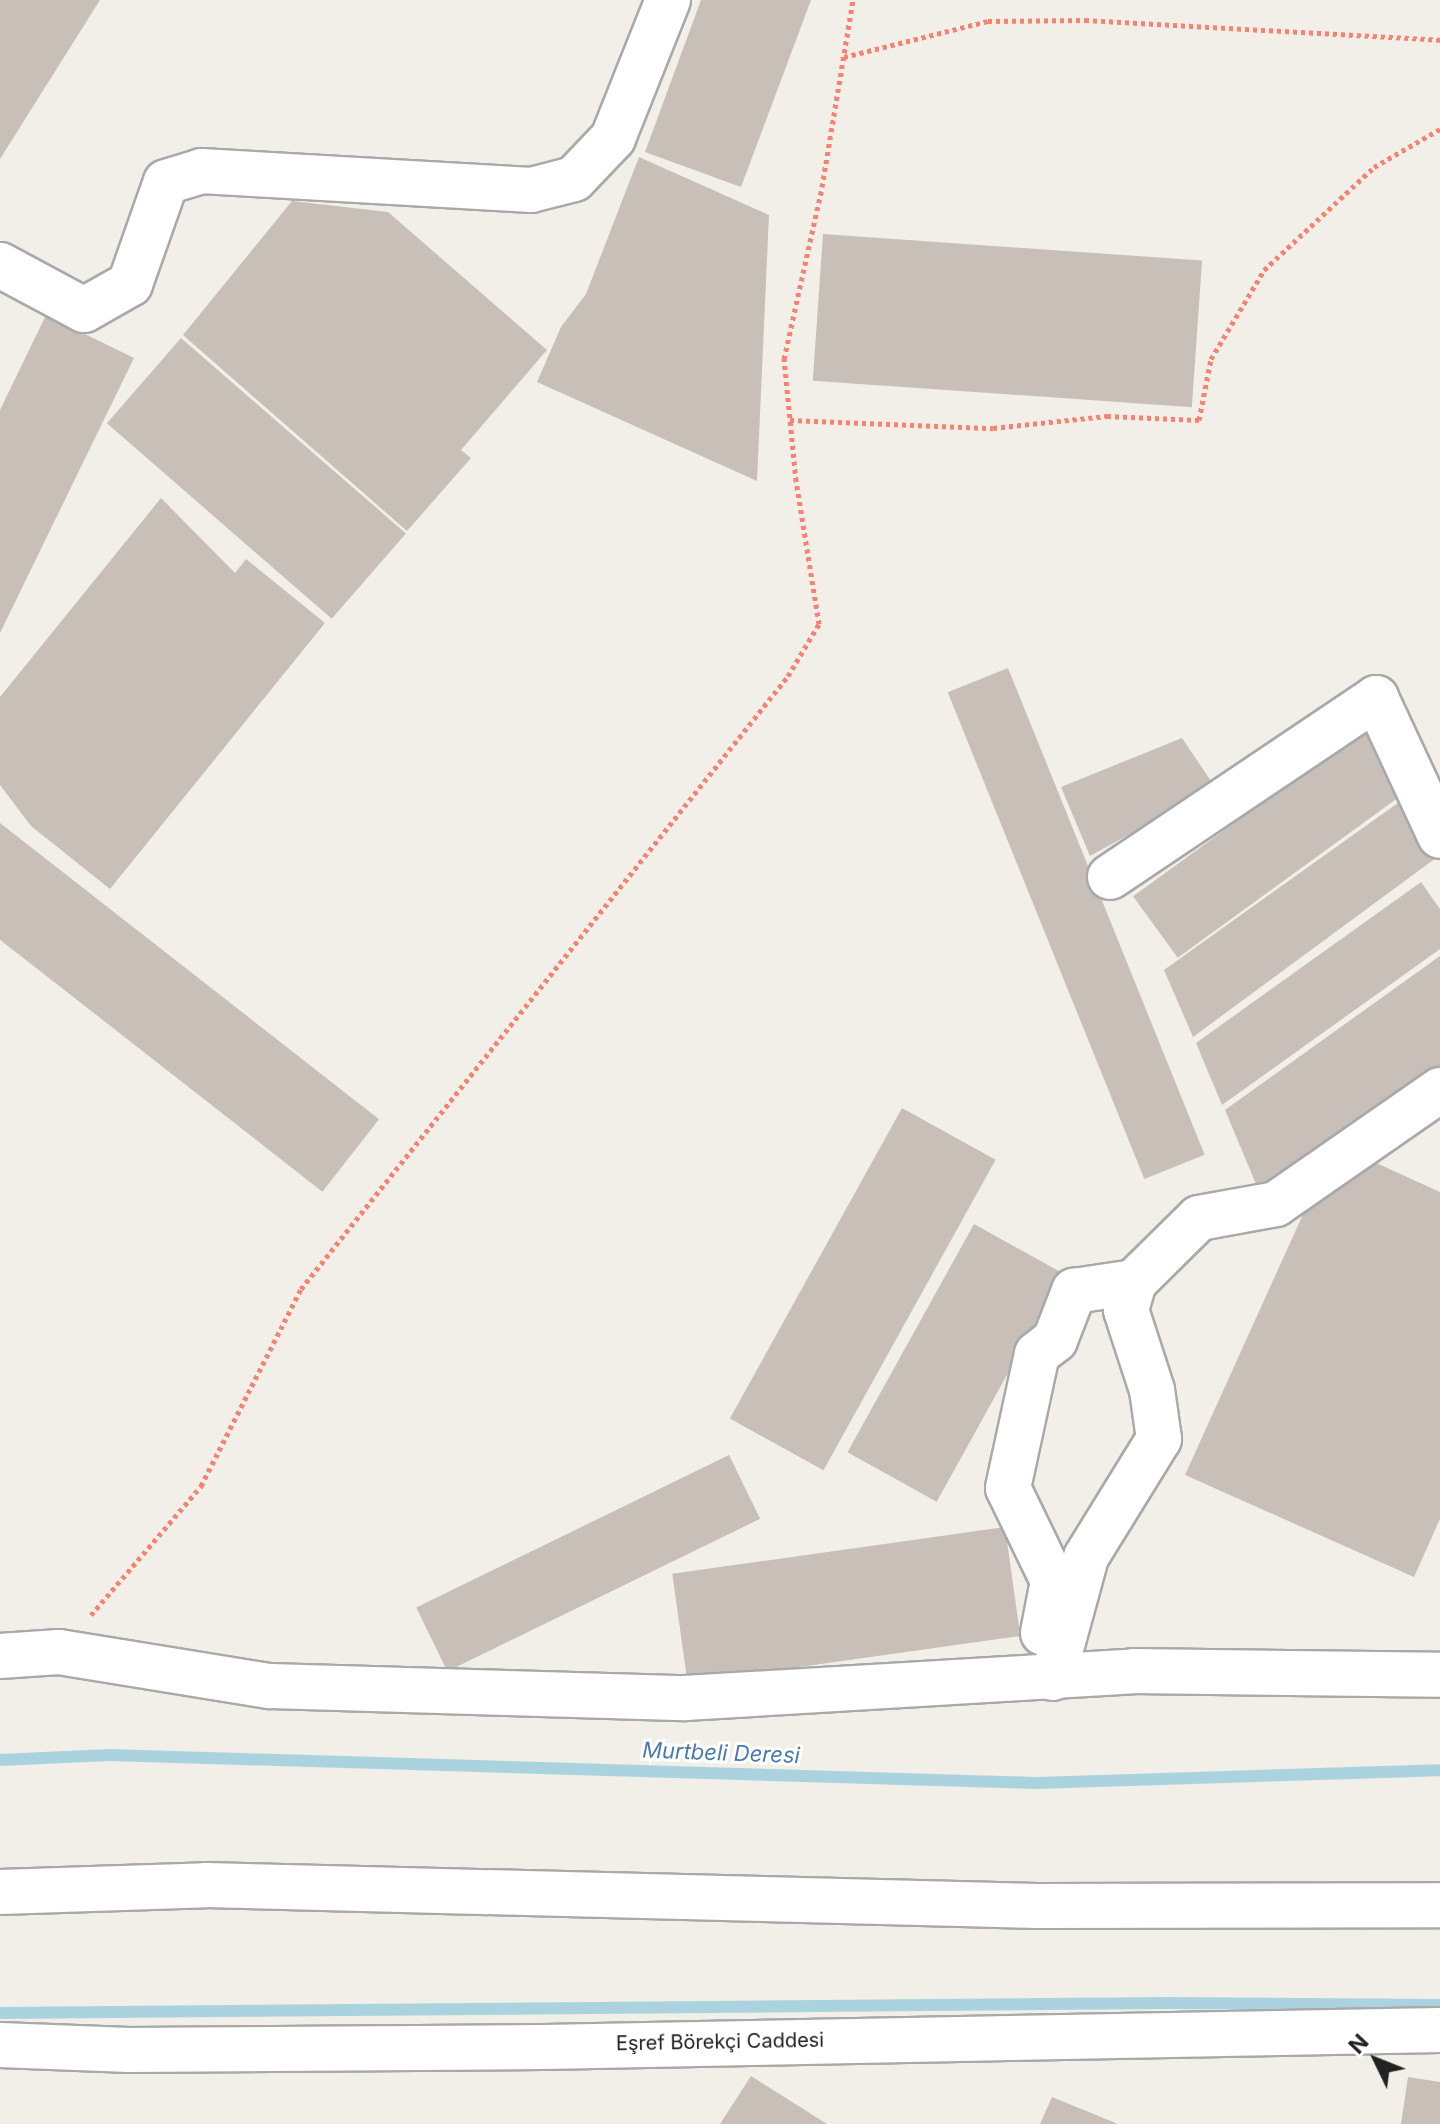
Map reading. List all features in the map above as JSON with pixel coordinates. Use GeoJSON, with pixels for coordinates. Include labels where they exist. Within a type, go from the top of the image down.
{"type":"FeatureCollection","features":[{"type":"Feature","properties":{"kind":"street"},"geometry":{"type":"LineString","coordinates":[[0,265],[84,310],[130,284],[166,182],[201,171],[531,190],[574,179],[613,138],[668,0]]}},
{"type":"Feature","properties":{"kind":"street"},"geometry":{"type":"LineString","coordinates":[[1110,877],[1376,698],[1440,836]]}},
{"type":"Feature","properties":{"kind":"street"},"geometry":{"type":"LineString","coordinates":[[1044,1678],[1086,1557],[1159,1439],[1152,1390],[1126,1310],[1134,1282],[1199,1218],[1276,1204],[1440,1090]]}},
{"type":"Feature","properties":{"kind":"street"},"geometry":{"type":"LineString","coordinates":[[1044,1678],[1053,1581],[1008,1488],[1037,1354],[1055,1340],[1074,1291],[1134,1282]]}},
{"type":"Feature","properties":{"kind":"street"},"geometry":{"type":"LineString","coordinates":[[0,1656],[59,1652],[270,1686],[653,1698],[1133,1671],[1440,1675]]}},
{"type":"Feature","properties":{"kind":"street"},"geometry":{"type":"LineString","coordinates":[[0,1892],[206,1885],[1037,1906],[1440,1905]]}},
{"type":"Feature","properties":{"kind":"street","name":"Eşref Börekçi Caddesi"},"geometry":{"type":"LineString","coordinates":[[0,2045],[129,2050],[543,2047],[1440,2030]]}},
{"type":"Feature","properties":{"kind":"path"},"geometry":{"type":"LineString","coordinates":[[59,1652],[201,1486],[301,1289],[788,676],[819,624],[784,359],[853,0]]}},
{"type":"Feature","properties":{"kind":"path"},"geometry":{"type":"LineString","coordinates":[[844,57],[988,21],[1085,20],[1440,40]]}},
{"type":"Feature","properties":{"kind":"path"},"geometry":{"type":"LineString","coordinates":[[790,420],[993,428],[1107,416],[1199,420],[1211,359],[1264,270],[1374,167],[1440,129]]}},
{"type":"Feature","properties":{"kind":"building"},"geometry":{"type":"Polygon","coordinates":[[[0,0],[100,0],[0,159],[0,0]]]}},
{"type":"Feature","properties":{"kind":"building"},"geometry":{"type":"Polygon","coordinates":[[[701,0],[811,0],[741,187],[645,152],[701,0]]]}},
{"type":"Feature","properties":{"kind":"building"},"geometry":{"type":"Polygon","coordinates":[[[639,157],[769,215],[757,481],[537,382],[561,327],[586,294],[639,157]]]}},
{"type":"Feature","properties":{"kind":"building"},"geometry":{"type":"Polygon","coordinates":[[[292,201],[388,212],[547,350],[461,450],[471,458],[407,531],[183,335],[292,201]]]}},
{"type":"Feature","properties":{"kind":"building"},"geometry":{"type":"Polygon","coordinates":[[[823,234],[1202,261],[1192,407],[813,381],[823,234]]]}},
{"type":"Feature","properties":{"kind":"building"},"geometry":{"type":"Polygon","coordinates":[[[46,315],[134,358],[0,633],[0,410],[46,315]]]}},
{"type":"Feature","properties":{"kind":"building"},"geometry":{"type":"Polygon","coordinates":[[[181,338],[406,534],[332,619],[107,423],[181,338]]]}},
{"type":"Feature","properties":{"kind":"building"},"geometry":{"type":"Polygon","coordinates":[[[161,498],[235,573],[246,559],[325,623],[110,889],[31,826],[0,785],[0,697],[161,498]]]}},
{"type":"Feature","properties":{"kind":"building"},"geometry":{"type":"Polygon","coordinates":[[[1008,668],[1205,1155],[1144,1179],[948,692],[1008,668]]]}},
{"type":"Feature","properties":{"kind":"building"},"geometry":{"type":"Polygon","coordinates":[[[1362,730],[1407,791],[1178,958],[1133,896],[1362,730]]]}},
{"type":"Feature","properties":{"kind":"building"},"geometry":{"type":"Polygon","coordinates":[[[1182,738],[1215,787],[1090,856],[1061,787],[1182,738]]]}},
{"type":"Feature","properties":{"kind":"building"},"geometry":{"type":"Polygon","coordinates":[[[1409,795],[1440,855],[1193,1037],[1164,970],[1409,795]]]}},
{"type":"Feature","properties":{"kind":"building"},"geometry":{"type":"Polygon","coordinates":[[[0,823],[379,1119],[322,1192],[0,940],[0,823]]]}},
{"type":"Feature","properties":{"kind":"building"},"geometry":{"type":"Polygon","coordinates":[[[1421,882],[1440,909],[1440,949],[1222,1105],[1196,1043],[1421,882]]]}},
{"type":"Feature","properties":{"kind":"building"},"geometry":{"type":"Polygon","coordinates":[[[1440,956],[1440,1067],[1261,1196],[1225,1110],[1440,956]]]}},
{"type":"Feature","properties":{"kind":"building"},"geometry":{"type":"Polygon","coordinates":[[[902,1108],[996,1160],[823,1470],[730,1418],[902,1108]]]}},
{"type":"Feature","properties":{"kind":"building"},"geometry":{"type":"Polygon","coordinates":[[[1363,1157],[1440,1192],[1440,1519],[1414,1577],[1185,1475],[1314,1190],[1363,1157]]]}},
{"type":"Feature","properties":{"kind":"building"},"geometry":{"type":"Polygon","coordinates":[[[974,1224],[1063,1273],[937,1502],[847,1452],[974,1224]]]}},
{"type":"Feature","properties":{"kind":"building"},"geometry":{"type":"Polygon","coordinates":[[[729,1455],[760,1519],[447,1671],[416,1608],[729,1455]]]}},
{"type":"Feature","properties":{"kind":"building"},"geometry":{"type":"Polygon","coordinates":[[[1005,1527],[1020,1636],[688,1683],[672,1574],[1005,1527]]]}},
{"type":"Feature","properties":{"kind":"building"},"geometry":{"type":"Polygon","coordinates":[[[751,2076],[827,2124],[720,2124],[751,2076]]]}},
{"type":"Feature","properties":{"kind":"building"},"geometry":{"type":"Polygon","coordinates":[[[1408,2077],[1440,2082],[1440,2124],[1401,2124],[1408,2077]]]}},
{"type":"Feature","properties":{"kind":"building"},"geometry":{"type":"Polygon","coordinates":[[[1052,2097],[1118,2124],[1040,2124],[1052,2097]]]}},
{"type":"Feature","properties":{"kind":"waterway","name":"Murtbeli Deresi"},"geometry":{"type":"LineString","coordinates":[[0,1760],[110,1755],[1035,1783],[1440,1770]]}},
{"type":"Feature","properties":{"kind":"waterway"},"geometry":{"type":"LineString","coordinates":[[0,2013],[1171,2003],[1440,2005]]}}]}
